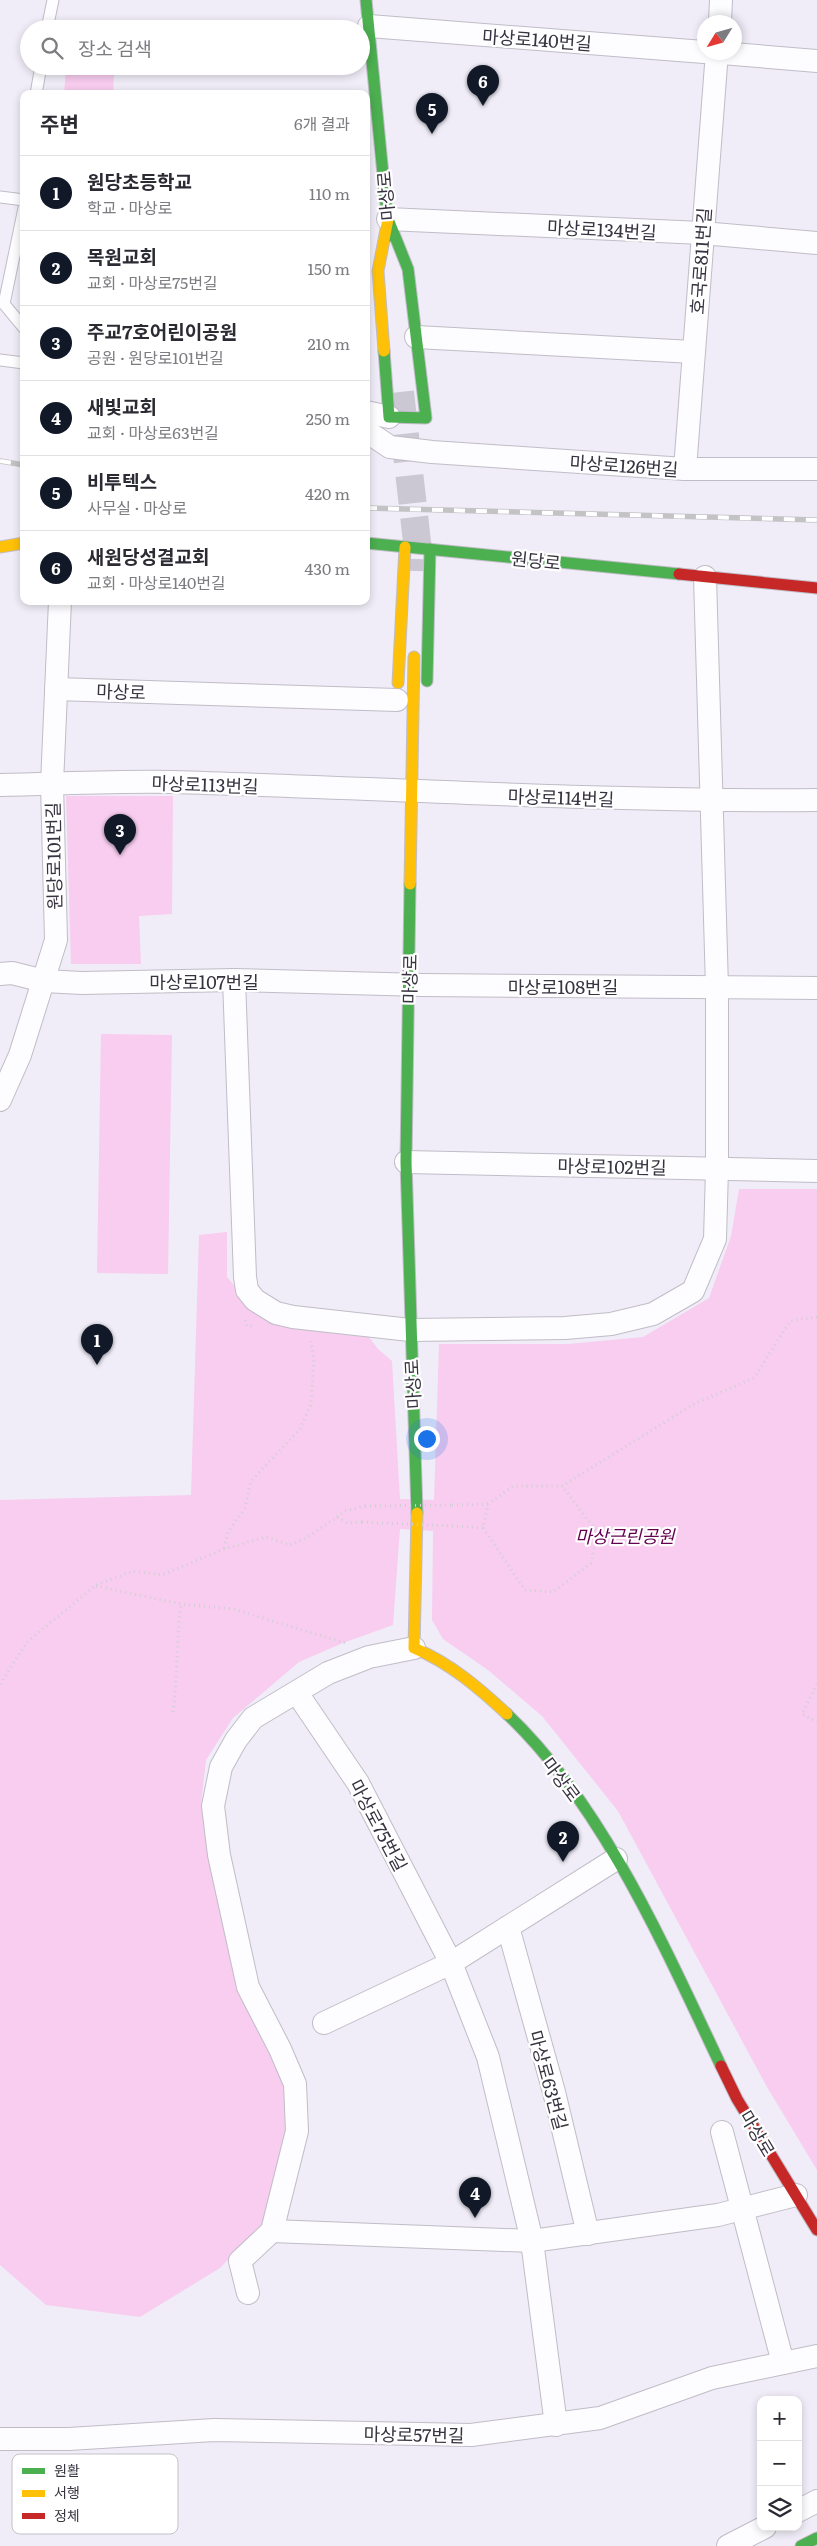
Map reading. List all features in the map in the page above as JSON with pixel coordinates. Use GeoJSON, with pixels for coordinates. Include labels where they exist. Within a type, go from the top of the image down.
{"type":"FeatureCollection","features":[{"type":"Feature","properties":{"kind":"main road","name":"마상로"},"geometry":{"type":"LineString","coordinates":[[366,0],[368,20]]}},
{"type":"Feature","properties":{"kind":"main road","name":"마상로"},"geometry":{"type":"LineString","coordinates":[[370,36],[391,267]]}},
{"type":"Feature","properties":{"kind":"main road"},"geometry":{"type":"LineString","coordinates":[[388,219],[408,269],[426,418],[389,418],[378,270],[388,219]]}},
{"type":"Feature","properties":{"kind":"main road"},"geometry":{"type":"LineString","coordinates":[[0,547],[20,543]]}},
{"type":"Feature","properties":{"kind":"main road","name":"원당로"},"geometry":{"type":"LineString","coordinates":[[370,543],[817,588]]}},
{"type":"Feature","properties":{"kind":"main road"},"geometry":{"type":"LineString","coordinates":[[396,705],[406,547]]}},
{"type":"Feature","properties":{"kind":"main road"},"geometry":{"type":"LineString","coordinates":[[427,692],[430,549]]}},
{"type":"Feature","properties":{"kind":"main road","name":"마상로"},"geometry":{"type":"LineString","coordinates":[[414,657],[406,1162],[410,1330],[417,1487],[414,1648],[434,1656],[477,1686],[528,1734],[600,1828],[678,1976],[737,2099],[817,2230]]}},
{"type":"Feature","properties":{"kind":"main road"},"geometry":{"type":"LineString","coordinates":[[411,793],[425,740]]}},
{"type":"Feature","properties":{"kind":"main road"},"geometry":{"type":"LineString","coordinates":[[400,757],[411,793]]}},
{"type":"Feature","properties":{"kind":"main road"},"geometry":{"type":"LineString","coordinates":[[800,2546],[817,2538]]}},
{"type":"Feature","properties":{"kind":"street"},"geometry":{"type":"LineString","coordinates":[[721,15],[722,0]]}},
{"type":"Feature","properties":{"kind":"street","name":"마상로140번길"},"geometry":{"type":"LineString","coordinates":[[370,26],[697,51]]}},
{"type":"Feature","properties":{"kind":"street"},"geometry":{"type":"LineString","coordinates":[[742,55],[817,61]]}},
{"type":"Feature","properties":{"kind":"street","name":"호국로811번길"},"geometry":{"type":"LineString","coordinates":[[685,470],[716,60]]}},
{"type":"Feature","properties":{"kind":"street","name":"마상로134번길"},"geometry":{"type":"LineString","coordinates":[[388,219],[702,233],[817,244]]}},
{"type":"Feature","properties":{"kind":"street"},"geometry":{"type":"LineString","coordinates":[[416,337],[693,352]]}},
{"type":"Feature","properties":{"kind":"street"},"geometry":{"type":"LineString","coordinates":[[370,413],[389,418]]}},
{"type":"Feature","properties":{"kind":"street"},"geometry":{"type":"LineString","coordinates":[[426,418],[432,452]]}},
{"type":"Feature","properties":{"kind":"street","name":"마상로126번길"},"geometry":{"type":"LineString","coordinates":[[370,434],[390,447],[432,452],[685,470],[817,470]]}},
{"type":"Feature","properties":{"kind":"street"},"geometry":{"type":"LineString","coordinates":[[234,980],[244,1258],[247,1290],[265,1308],[285,1315],[410,1330],[564,1328],[612,1324],[652,1314],[693,1291],[715,1239],[717,1169],[717,987],[705,577]]}},
{"type":"Feature","properties":{"kind":"street","name":"원당로101번길"},"geometry":{"type":"LineString","coordinates":[[0,1100],[20,1055],[56,940],[52,784],[60,605]]}},
{"type":"Feature","properties":{"kind":"street","name":"마상로"},"geometry":{"type":"LineString","coordinates":[[56,690],[396,705]]}},
{"type":"Feature","properties":{"kind":"street","name":"마상로113번길"},"geometry":{"type":"LineString","coordinates":[[0,785],[170,782],[411,793]]}},
{"type":"Feature","properties":{"kind":"street","name":"마상로114번길"},"geometry":{"type":"LineString","coordinates":[[411,793],[711,801],[817,800]]}},
{"type":"Feature","properties":{"kind":"street","name":"마상로107번길"},"geometry":{"type":"LineString","coordinates":[[0,974],[12,974],[44,982],[234,980],[410,984]]}},
{"type":"Feature","properties":{"kind":"street","name":"마상로108번길"},"geometry":{"type":"LineString","coordinates":[[410,984],[817,988]]}},
{"type":"Feature","properties":{"kind":"street","name":"마상로102번길"},"geometry":{"type":"LineString","coordinates":[[406,1162],[817,1171]]}},
{"type":"Feature","properties":{"kind":"street"},"geometry":{"type":"LineString","coordinates":[[248,2294],[240,2261],[272,2231],[297,2131],[295,2084],[280,2049],[248,1987],[218,1855],[213,1806],[221,1767],[236,1740],[252,1718],[328,1673],[369,1657],[414,1648]]}},
{"type":"Feature","properties":{"kind":"street","name":"마상로75번길"},"geometry":{"type":"LineString","coordinates":[[297,1693],[358,1783],[451,1963]]}},
{"type":"Feature","properties":{"kind":"street"},"geometry":{"type":"LineString","coordinates":[[324,2023],[451,1963],[616,1859]]}},
{"type":"Feature","properties":{"kind":"street","name":"마상로63번길"},"geometry":{"type":"LineString","coordinates":[[508,1927],[554,2092],[588,2234]]}},
{"type":"Feature","properties":{"kind":"street"},"geometry":{"type":"LineString","coordinates":[[451,1963],[488,2057],[532,2241],[556,2425]]}},
{"type":"Feature","properties":{"kind":"street"},"geometry":{"type":"LineString","coordinates":[[722,2132],[784,2363]]}},
{"type":"Feature","properties":{"kind":"street"},"geometry":{"type":"LineString","coordinates":[[272,2231],[532,2241],[718,2215],[796,2195]]}},
{"type":"Feature","properties":{"kind":"street","name":"마상로57번길"},"geometry":{"type":"LineString","coordinates":[[0,2439],[69,2439],[214,2430],[471,2435],[600,2418],[712,2378],[817,2356]]}},
{"type":"Feature","properties":{"kind":"street"},"geometry":{"type":"LineString","coordinates":[[802,2508],[817,2501]]}},
{"type":"Feature","properties":{"kind":"street"},"geometry":{"type":"LineString","coordinates":[[728,2546],[757,2531]]}},
{"type":"Feature","properties":{"kind":"lane"},"geometry":{"type":"LineString","coordinates":[[50,20],[53,0]]}},
{"type":"Feature","properties":{"kind":"lane"},"geometry":{"type":"LineString","coordinates":[[37,90],[39,75]]}},
{"type":"Feature","properties":{"kind":"lane"},"geometry":{"type":"LineString","coordinates":[[0,197],[20,200]]}},
{"type":"Feature","properties":{"kind":"lane"},"geometry":{"type":"LineString","coordinates":[[20,225],[2,304],[20,324]]}},
{"type":"Feature","properties":{"kind":"lane"},"geometry":{"type":"LineString","coordinates":[[0,360],[20,362]]}},
{"type":"Feature","properties":{"kind":"path"},"geometry":{"type":"LineString","coordinates":[[247,1290],[242,1310],[247,1326],[264,1326]]}},
{"type":"Feature","properties":{"kind":"path"},"geometry":{"type":"LineString","coordinates":[[0,1684],[26,1642],[96,1585],[133,1571],[162,1575],[224,1549],[266,1537],[290,1545],[308,1537],[345,1511],[366,1506],[488,1504],[513,1486],[562,1486],[694,1404],[754,1378],[790,1321],[817,1317]]}},
{"type":"Feature","properties":{"kind":"path"},"geometry":{"type":"LineString","coordinates":[[224,1549],[228,1532],[245,1508],[251,1481],[300,1429],[311,1404],[314,1359],[311,1341],[305,1338]]}},
{"type":"Feature","properties":{"kind":"path"},"geometry":{"type":"LineString","coordinates":[[488,1504],[483,1528],[525,1590],[553,1592],[591,1563],[597,1532],[562,1486]]}},
{"type":"Feature","properties":{"kind":"path"},"geometry":{"type":"LineString","coordinates":[[337,1517],[347,1523],[362,1522],[483,1528]]}},
{"type":"Feature","properties":{"kind":"path"},"geometry":{"type":"LineString","coordinates":[[96,1585],[181,1604],[233,1609],[350,1645]]}},
{"type":"Feature","properties":{"kind":"path"},"geometry":{"type":"LineString","coordinates":[[173,1712],[178,1677],[176,1641],[181,1604]]}},
{"type":"Feature","properties":{"kind":"path"},"geometry":{"type":"LineString","coordinates":[[817,1684],[802,1714],[817,1722]]}},
{"type":"Feature","properties":{"kind":"green space"},"geometry":{"type":"Polygon","coordinates":[[[66,75],[114,75],[113,90],[64,90],[66,75]]]}},
{"type":"Feature","properties":{"kind":"green space"},"geometry":{"type":"Polygon","coordinates":[[[66,796],[173,796],[172,914],[139,916],[141,964],[71,964],[66,796]]]}},
{"type":"Feature","properties":{"kind":"green space"},"geometry":{"type":"Polygon","coordinates":[[[101,1034],[172,1035],[168,1274],[97,1273],[101,1034]]]}},
{"type":"Feature","properties":{"kind":"green space","name":"마상근린공원"},"geometry":{"type":"Polygon","coordinates":[[[739,1189],[817,1189],[817,2170],[767,2087],[618,1811],[542,1716],[488,1670],[443,1639],[432,1620],[433,1531],[400,1529],[393,1625],[343,1643],[299,1662],[233,1718],[206,1760],[201,1804],[209,1856],[268,2047],[284,2085],[287,2121],[279,2165],[262,2224],[220,2268],[140,2317],[46,2305],[0,2265],[0,1500],[191,1495],[199,1235],[227,1232],[227,1277],[244,1297],[366,1333],[378,1349],[392,1361],[400,1499],[434,1500],[439,1344],[568,1344],[643,1337],[709,1298],[731,1236],[739,1189]]]}},
{"type":"Feature","properties":{"kind":"tunnel"},"geometry":{"type":"LineString","coordinates":[[400,392],[417,542],[416,571]]}},
{"type":"Feature","properties":{"kind":"railway"},"geometry":{"type":"LineString","coordinates":[[0,461],[20,464]]}},
{"type":"Feature","properties":{"kind":"railway"},"geometry":{"type":"LineString","coordinates":[[370,508],[817,520]]}},
{"type":"Feature","properties":{"kind":"traffic: fast"},"geometry":{"type":"LineString","coordinates":[[366,0],[368,20]]}},
{"type":"Feature","properties":{"kind":"traffic: fast"},"geometry":{"type":"LineString","coordinates":[[370,41],[389,236]]}},
{"type":"Feature","properties":{"kind":"traffic: fast"},"geometry":{"type":"LineString","coordinates":[[384,351],[389,417],[426,418],[408,269],[388,219]]}},
{"type":"Feature","properties":{"kind":"traffic: fast"},"geometry":{"type":"LineString","coordinates":[[370,543],[679,574]]}},
{"type":"Feature","properties":{"kind":"traffic: fast"},"geometry":{"type":"LineString","coordinates":[[427,681],[430,549]]}},
{"type":"Feature","properties":{"kind":"traffic: fast"},"geometry":{"type":"LineString","coordinates":[[410,884],[406,1162],[417,1513]]}},
{"type":"Feature","properties":{"kind":"traffic: fast"},"geometry":{"type":"LineString","coordinates":[[507,1714],[541,1750],[573,1791],[602,1834],[654,1927],[721,2066]]}},
{"type":"Feature","properties":{"kind":"traffic: fast"},"geometry":{"type":"LineString","coordinates":[[801,2546],[817,2538]]}},
{"type":"Feature","properties":{"kind":"traffic: slow"},"geometry":{"type":"LineString","coordinates":[[384,351],[378,271],[388,219]]}},
{"type":"Feature","properties":{"kind":"traffic: slow"},"geometry":{"type":"LineString","coordinates":[[0,547],[20,544]]}},
{"type":"Feature","properties":{"kind":"traffic: slow"},"geometry":{"type":"LineString","coordinates":[[398,683],[405,547]]}},
{"type":"Feature","properties":{"kind":"traffic: slow"},"geometry":{"type":"LineString","coordinates":[[410,884],[414,657]]}},
{"type":"Feature","properties":{"kind":"traffic: slow"},"geometry":{"type":"LineString","coordinates":[[417,1513],[414,1648],[440,1661],[464,1677],[507,1714]]}},
{"type":"Feature","properties":{"kind":"traffic: jam"},"geometry":{"type":"LineString","coordinates":[[679,574],[817,588]]}},
{"type":"Feature","properties":{"kind":"traffic: jam"},"geometry":{"type":"LineString","coordinates":[[721,2066],[737,2099],[817,2230]]}},
{"type":"Feature","properties":{"kind":"place","name":"새원당성결교회"},"geometry":{"type":"Point","coordinates":[483,106]}},
{"type":"Feature","properties":{"kind":"place","name":"비투텍스"},"geometry":{"type":"Point","coordinates":[432,134]}},
{"type":"Feature","properties":{"kind":"place","name":"주교7호어린이공원"},"geometry":{"type":"Point","coordinates":[120,855]}},
{"type":"Feature","properties":{"kind":"place","name":"원당초등학교"},"geometry":{"type":"Point","coordinates":[97,1365]}},
{"type":"Feature","properties":{"kind":"place","name":"목원교회"},"geometry":{"type":"Point","coordinates":[563,1862]}},
{"type":"Feature","properties":{"kind":"place","name":"새빛교회"},"geometry":{"type":"Point","coordinates":[475,2218]}}]}
